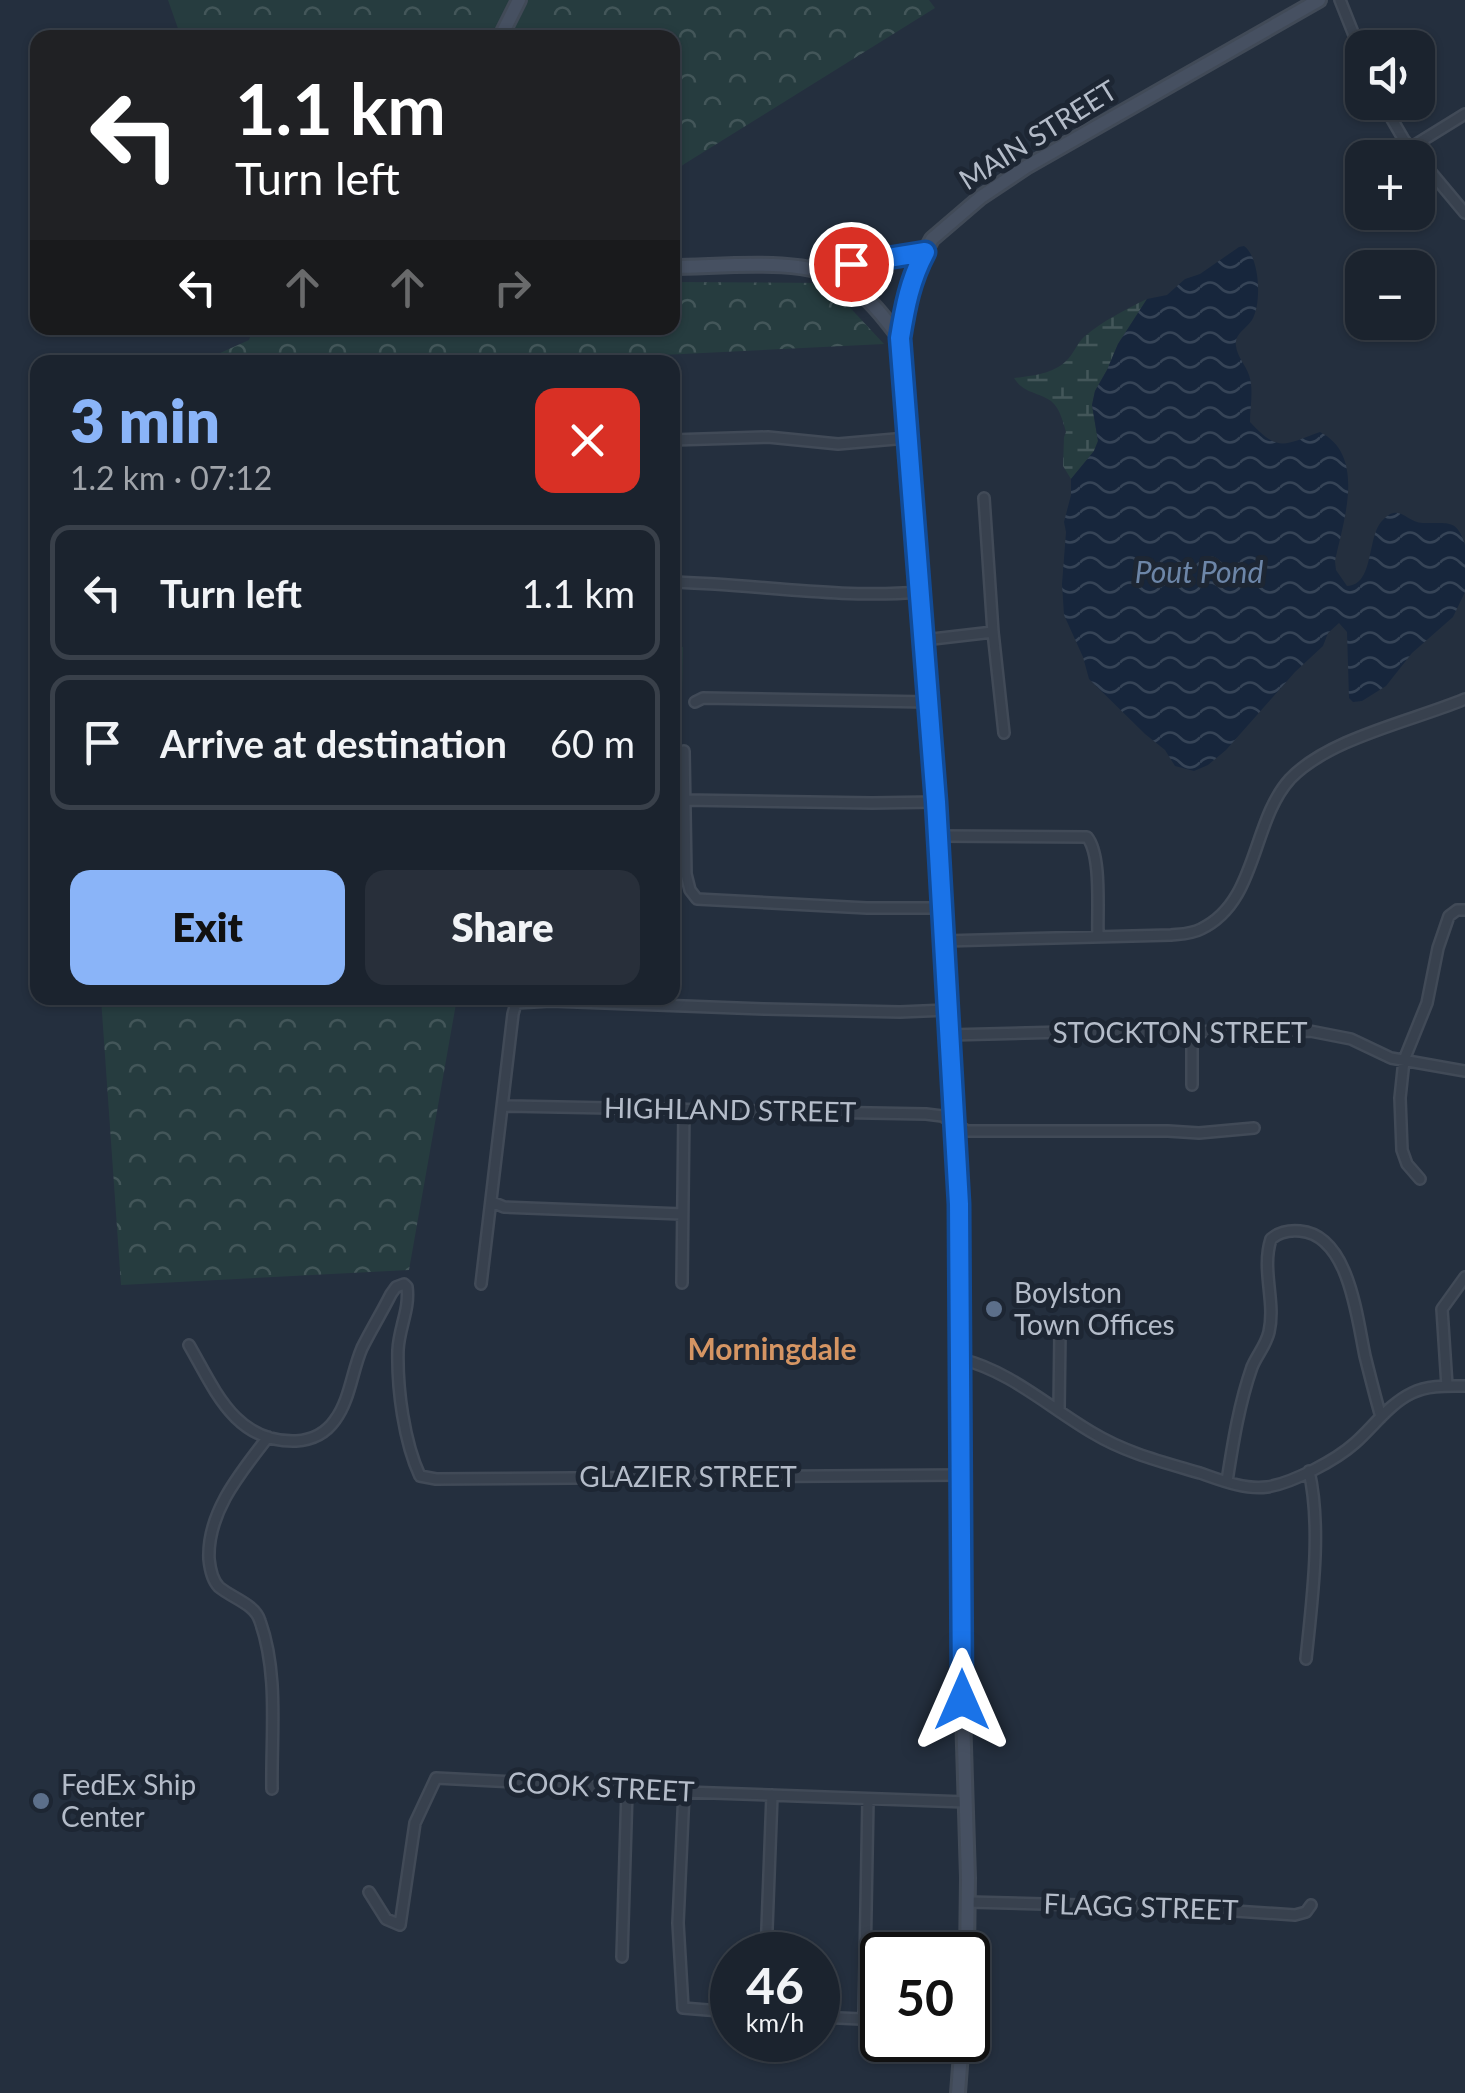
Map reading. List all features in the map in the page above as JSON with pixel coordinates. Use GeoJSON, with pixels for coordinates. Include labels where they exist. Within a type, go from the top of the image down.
{"type":"FeatureCollection","features":[{"type":"Feature","properties":{"kind":"main road"},"geometry":{"type":"LineString","coordinates":[[504,30],[519,0]]}},
{"type":"Feature","properties":{"kind":"main road","name":"MAIN STREET"},"geometry":{"type":"LineString","coordinates":[[967,1932],[959,1204],[936,802],[900,338],[908,293],[932,239],[995,186],[1319,0]]}},
{"type":"Feature","properties":{"kind":"main road"},"geometry":{"type":"LineString","coordinates":[[680,267],[802,267],[925,252]]}},
{"type":"Feature","properties":{"kind":"main road"},"geometry":{"type":"LineString","coordinates":[[802,267],[830,274],[854,288],[900,338]]}},
{"type":"Feature","properties":{"kind":"main road"},"geometry":{"type":"LineString","coordinates":[[959,2087],[961,2062]]}},
{"type":"Feature","properties":{"kind":"street"},"geometry":{"type":"LineString","coordinates":[[1340,0],[1352,30]]}},
{"type":"Feature","properties":{"kind":"street"},"geometry":{"type":"LineString","coordinates":[[1423,140],[1465,114]]}},
{"type":"Feature","properties":{"kind":"street"},"geometry":{"type":"LineString","coordinates":[[1435,178],[1465,213]]}},
{"type":"Feature","properties":{"kind":"street"},"geometry":{"type":"LineString","coordinates":[[680,440],[768,437],[838,444],[907,438]]}},
{"type":"Feature","properties":{"kind":"street"},"geometry":{"type":"LineString","coordinates":[[984,498],[1004,732]]}},
{"type":"Feature","properties":{"kind":"street"},"geometry":{"type":"LineString","coordinates":[[680,582],[804,592],[920,592]]}},
{"type":"Feature","properties":{"kind":"street"},"geometry":{"type":"LineString","coordinates":[[924,640],[993,632]]}},
{"type":"Feature","properties":{"kind":"street"},"geometry":{"type":"LineString","coordinates":[[695,702],[703,698],[928,702]]}},
{"type":"Feature","properties":{"kind":"street"},"geometry":{"type":"LineString","coordinates":[[944,941],[1171,935],[1203,928],[1234,900],[1276,798],[1304,766],[1347,744],[1465,699]]}},
{"type":"Feature","properties":{"kind":"street"},"geometry":{"type":"LineString","coordinates":[[684,752],[686,874],[697,899],[942,908]]}},
{"type":"Feature","properties":{"kind":"street"},"geometry":{"type":"LineString","coordinates":[[684,800],[936,802]]}},
{"type":"Feature","properties":{"kind":"street"},"geometry":{"type":"LineString","coordinates":[[938,836],[1076,836],[1091,840],[1098,936]]}},
{"type":"Feature","properties":{"kind":"street"},"geometry":{"type":"LineString","coordinates":[[1420,1179],[1407,1164],[1402,1150],[1400,1098],[1404,1060],[1426,1003],[1448,916],[1465,910]]}},
{"type":"Feature","properties":{"kind":"street"},"geometry":{"type":"LineString","coordinates":[[481,1284],[516,1005]]}},
{"type":"Feature","properties":{"kind":"street"},"geometry":{"type":"LineString","coordinates":[[658,1005],[948,1010]]}},
{"type":"Feature","properties":{"kind":"street","name":"STOCKTON STREET"},"geometry":{"type":"LineString","coordinates":[[949,1035],[1310,1031],[1351,1039],[1383,1056],[1465,1070]]}},
{"type":"Feature","properties":{"kind":"street"},"geometry":{"type":"LineString","coordinates":[[1192,1033],[1192,1085]]}},
{"type":"Feature","properties":{"kind":"street","name":"HIGHLAND STREET"},"geometry":{"type":"LineString","coordinates":[[503,1106],[926,1114],[942,1116],[966,1130],[985,1132],[1198,1133],[1254,1128]]}},
{"type":"Feature","properties":{"kind":"street"},"geometry":{"type":"LineString","coordinates":[[682,1283],[684,1110]]}},
{"type":"Feature","properties":{"kind":"street"},"geometry":{"type":"LineString","coordinates":[[492,1202],[504,1207],[682,1214]]}},
{"type":"Feature","properties":{"kind":"street"},"geometry":{"type":"LineString","coordinates":[[1227,1482],[1246,1390],[1269,1330],[1266,1265],[1271,1239],[1278,1234],[1299,1230],[1312,1234],[1335,1254],[1349,1283],[1381,1417]]}},
{"type":"Feature","properties":{"kind":"street"},"geometry":{"type":"LineString","coordinates":[[1447,1386],[1442,1309],[1465,1277]]}},
{"type":"Feature","properties":{"kind":"street","name":"GLAZIER STREET"},"geometry":{"type":"LineString","coordinates":[[268,1437],[308,1440],[332,1424],[342,1408],[362,1349],[391,1294],[404,1284],[408,1302],[399,1343],[399,1368],[406,1432],[420,1476],[436,1479],[961,1475]]}},
{"type":"Feature","properties":{"kind":"street"},"geometry":{"type":"LineString","coordinates":[[1060,1332],[1060,1410]]}},
{"type":"Feature","properties":{"kind":"street"},"geometry":{"type":"LineString","coordinates":[[189,1345],[237,1420],[252,1432],[268,1437],[224,1500],[209,1548],[210,1568],[217,1586],[256,1613],[262,1627],[270,1671],[272,1790]]}},
{"type":"Feature","properties":{"kind":"street"},"geometry":{"type":"LineString","coordinates":[[960,1359],[986,1366],[1128,1450],[1227,1482],[1264,1488],[1337,1456],[1416,1390],[1465,1386]]}},
{"type":"Feature","properties":{"kind":"street"},"geometry":{"type":"LineString","coordinates":[[1306,1659],[1315,1534],[1309,1470]]}},
{"type":"Feature","properties":{"kind":"street","name":"COOK STREET"},"geometry":{"type":"LineString","coordinates":[[369,1892],[386,1919],[400,1925],[415,1822],[436,1778],[627,1790],[966,1802]]}},
{"type":"Feature","properties":{"kind":"street"},"geometry":{"type":"LineString","coordinates":[[622,1958],[627,1790]]}},
{"type":"Feature","properties":{"kind":"street"},"geometry":{"type":"LineString","coordinates":[[684,1792],[678,1923],[683,2008],[710,2010]]}},
{"type":"Feature","properties":{"kind":"street"},"geometry":{"type":"LineString","coordinates":[[767,1932],[772,1795]]}},
{"type":"Feature","properties":{"kind":"street"},"geometry":{"type":"LineString","coordinates":[[866,1932],[868,1799]]}},
{"type":"Feature","properties":{"kind":"street","name":"FLAGG STREET"},"geometry":{"type":"LineString","coordinates":[[968,1902],[1295,1915],[1312,1905]]}},
{"type":"Feature","properties":{"kind":"green space"},"geometry":{"type":"Polygon","coordinates":[[[168,0],[929,0],[935,8],[680,167],[680,30],[179,30],[168,0]]]}},
{"type":"Feature","properties":{"kind":"green space"},"geometry":{"type":"Polygon","coordinates":[[[680,282],[827,283],[884,344],[662,355],[216,355],[249,340],[251,335],[680,335],[680,282]]]}},
{"type":"Feature","properties":{"kind":"green space"},"geometry":{"type":"Polygon","coordinates":[[[1147,299],[1118,344],[1095,391],[1092,405],[1098,441],[1071,479],[1063,466],[1066,432],[1059,411],[1051,401],[1026,389],[1014,378],[1055,369],[1092,331],[1147,299]]]}},
{"type":"Feature","properties":{"kind":"green space"},"geometry":{"type":"Polygon","coordinates":[[[680,647],[683,647],[680,779],[680,647]]]}},
{"type":"Feature","properties":{"kind":"green space"},"geometry":{"type":"Polygon","coordinates":[[[101,1005],[456,1005],[409,1270],[121,1285],[101,1005]]]}},
{"type":"Feature","properties":{"kind":"water","name":"Pout Pond"},"geometry":{"type":"Polygon","coordinates":[[[1244,246],[1253,260],[1258,281],[1255,313],[1236,342],[1250,380],[1250,422],[1268,438],[1282,443],[1320,432],[1343,457],[1348,491],[1336,570],[1347,586],[1356,584],[1366,570],[1381,522],[1397,513],[1417,522],[1450,524],[1458,530],[1465,545],[1465,592],[1453,617],[1412,653],[1386,686],[1362,701],[1349,698],[1347,632],[1339,623],[1328,633],[1323,646],[1226,750],[1194,771],[1175,766],[1165,750],[1089,679],[1064,615],[1064,522],[1071,479],[1098,441],[1092,405],[1095,391],[1118,344],[1147,299],[1167,295],[1185,279],[1244,246]]]}},
{"type":"Feature","properties":{"kind":"place","name":"Boylston Town Offices"},"geometry":{"type":"Point","coordinates":[994,1309]}},
{"type":"Feature","properties":{"kind":"place","name":"FedEx Ship Center"},"geometry":{"type":"Point","coordinates":[41,1801]}},
{"type":"Feature","properties":{"kind":"district","name":"Morningdale"},"geometry":{"type":"Point","coordinates":[772,1350]}},
{"type":"Feature","properties":{"kind":"route"},"geometry":{"type":"LineString","coordinates":[[851,264],[925,252],[905,302],[900,338],[936,802],[959,1204],[962,1700]]}}]}
